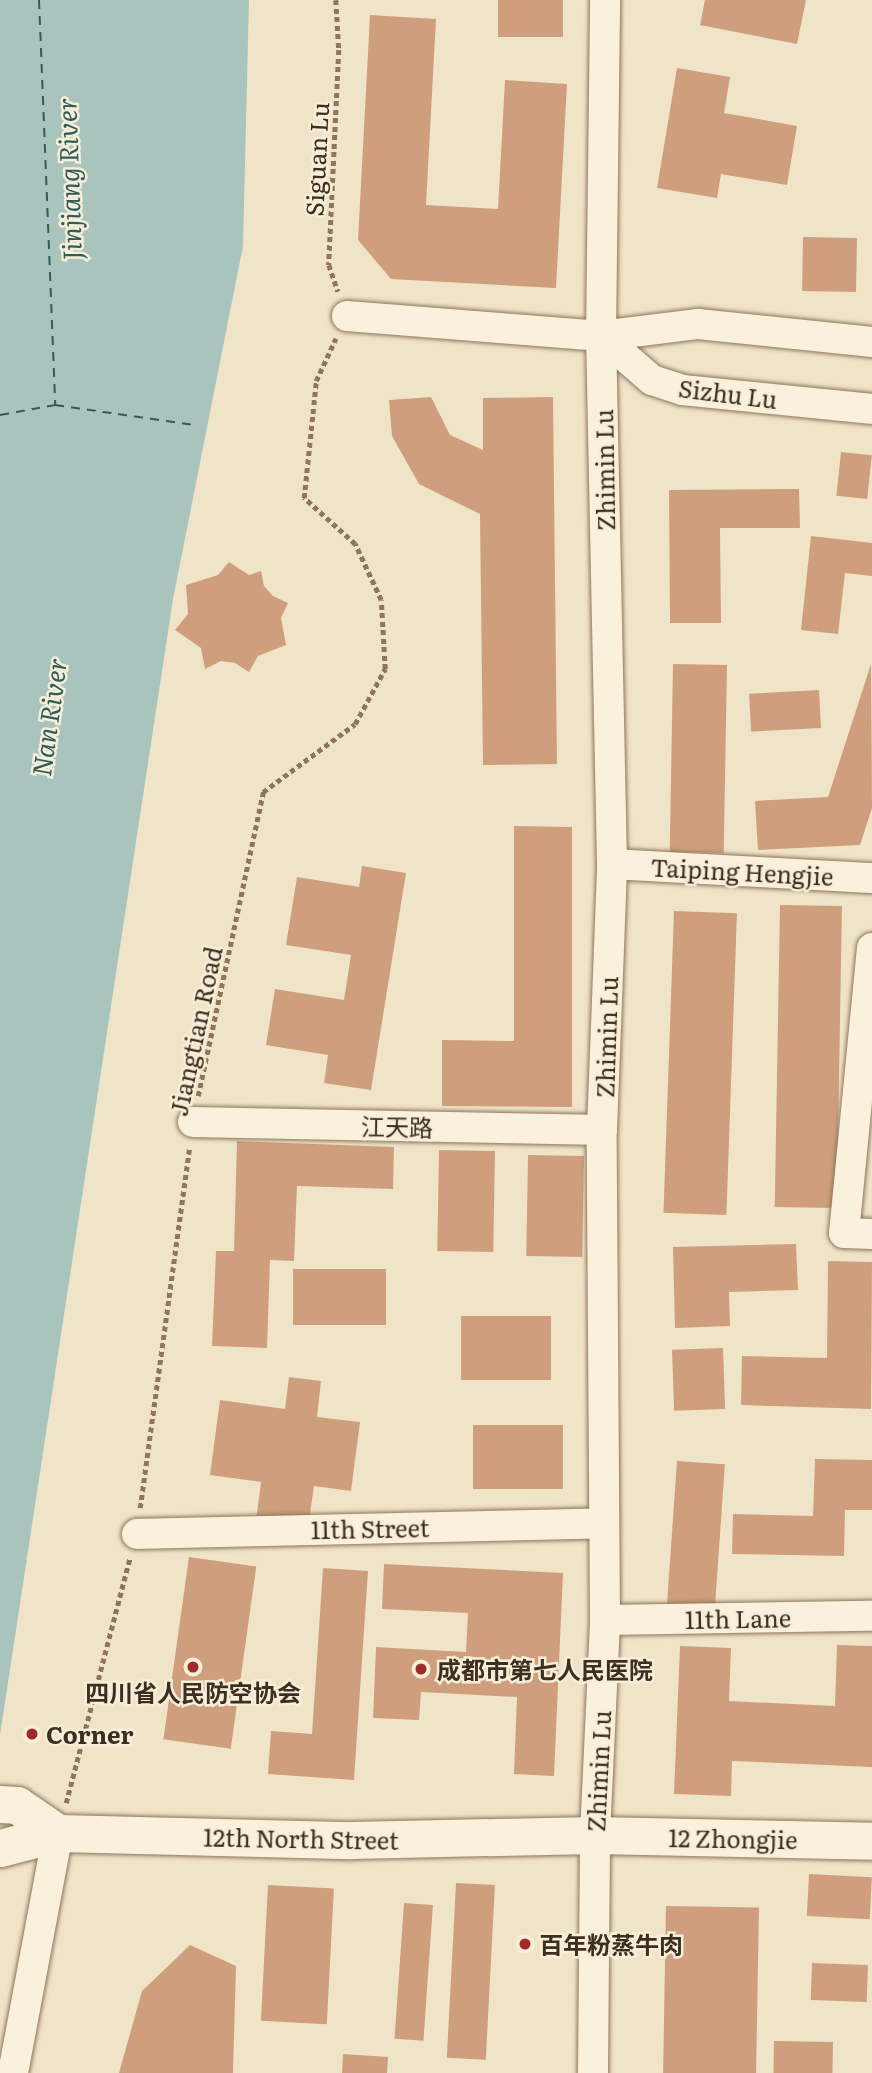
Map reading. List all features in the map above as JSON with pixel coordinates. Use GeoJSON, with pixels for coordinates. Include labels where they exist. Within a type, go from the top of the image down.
{"type":"FeatureCollection","features":[{"type":"Feature","properties":{"kind":"street","name":"Zhimin Lu"},"geometry":{"type":"LineString","coordinates":[[593,2073],[594,1835],[605,1620],[602,1130],[612,864],[601,336],[605,0]]}},
{"type":"Feature","properties":{"kind":"street"},"geometry":{"type":"LineString","coordinates":[[347,316],[601,336],[698,324],[872,342]]}},
{"type":"Feature","properties":{"kind":"street","name":"Sizhu Lu"},"geometry":{"type":"LineString","coordinates":[[601,336],[652,380],[682,390],[872,409]]}},
{"type":"Feature","properties":{"kind":"street","name":"Taiping Hengjie"},"geometry":{"type":"LineString","coordinates":[[612,864],[872,878]]}},
{"type":"Feature","properties":{"kind":"street"},"geometry":{"type":"LineString","coordinates":[[872,948],[844,1233],[872,1234]]}},
{"type":"Feature","properties":{"kind":"street","name":"江天路"},"geometry":{"type":"LineString","coordinates":[[193,1122],[602,1130]]}},
{"type":"Feature","properties":{"kind":"street","name":"11th Street"},"geometry":{"type":"LineString","coordinates":[[137,1534],[604,1523]]}},
{"type":"Feature","properties":{"kind":"street","name":"11th Lane"},"geometry":{"type":"LineString","coordinates":[[605,1620],[872,1616]]}},
{"type":"Feature","properties":{"kind":"street"},"geometry":{"type":"LineString","coordinates":[[8,1805],[58,1833],[13,2073]]}},
{"type":"Feature","properties":{"kind":"street","name":"12th North Street"},"geometry":{"type":"LineString","coordinates":[[2,1848],[58,1833],[351,1840],[594,1835]]}},
{"type":"Feature","properties":{"kind":"street","name":"12 Zhongjie"},"geometry":{"type":"LineString","coordinates":[[594,1835],[872,1841]]}},
{"type":"Feature","properties":{"kind":"path","name":"Siguan Lu"},"geometry":{"type":"LineString","coordinates":[[336,0],[339,50],[329,265],[347,316]]}},
{"type":"Feature","properties":{"kind":"path","name":"Jiangtian Road"},"geometry":{"type":"LineString","coordinates":[[58,1833],[137,1534],[193,1122],[263,792],[355,724],[385,669],[381,600],[355,544],[304,498],[316,381],[347,316]]}},
{"type":"Feature","properties":{"kind":"water"},"geometry":{"type":"Polygon","coordinates":[[[0,0],[249,0],[243,246],[173,599],[0,1735],[0,0]]]}},
{"type":"Feature","properties":{"kind":"building"},"geometry":{"type":"Polygon","coordinates":[[[498,0],[563,0],[563,37],[498,37],[498,0]]]}},
{"type":"Feature","properties":{"kind":"building"},"geometry":{"type":"Polygon","coordinates":[[[705,0],[806,0],[797,44],[700,25],[705,0]]]}},
{"type":"Feature","properties":{"kind":"building"},"geometry":{"type":"Polygon","coordinates":[[[370,15],[436,19],[426,205],[498,209],[505,80],[567,84],[556,288],[391,279],[358,240],[370,15]]]}},
{"type":"Feature","properties":{"kind":"building"},"geometry":{"type":"Polygon","coordinates":[[[677,68],[730,77],[724,113],[797,126],[787,185],[721,174],[717,198],[657,188],[677,68]]]}},
{"type":"Feature","properties":{"kind":"building"},"geometry":{"type":"Polygon","coordinates":[[[803,237],[857,238],[856,292],[802,291],[803,237]]]}},
{"type":"Feature","properties":{"kind":"building"},"geometry":{"type":"Polygon","coordinates":[[[431,397],[450,435],[483,450],[483,398],[553,397],[557,764],[483,765],[480,514],[419,484],[392,436],[389,400],[431,397]]]}},
{"type":"Feature","properties":{"kind":"building"},"geometry":{"type":"Polygon","coordinates":[[[841,452],[872,455],[867,499],[836,496],[841,452]]]}},
{"type":"Feature","properties":{"kind":"building"},"geometry":{"type":"Polygon","coordinates":[[[799,489],[800,528],[720,528],[721,623],[670,623],[669,490],[799,489]]]}},
{"type":"Feature","properties":{"kind":"building"},"geometry":{"type":"Polygon","coordinates":[[[811,536],[872,543],[872,576],[845,573],[838,634],[801,630],[811,536]]]}},
{"type":"Feature","properties":{"kind":"building"},"geometry":{"type":"Polygon","coordinates":[[[229,562],[249,575],[261,571],[264,586],[273,596],[288,603],[281,618],[286,645],[258,656],[249,672],[235,663],[221,661],[205,669],[201,648],[175,630],[188,614],[186,585],[218,575],[229,562]]]}},
{"type":"Feature","properties":{"kind":"building"},"geometry":{"type":"Polygon","coordinates":[[[673,664],[727,665],[724,853],[670,852],[673,664]]]}},
{"type":"Feature","properties":{"kind":"building"},"geometry":{"type":"Polygon","coordinates":[[[871,664],[872,808],[860,845],[758,850],[755,801],[828,797],[871,664]]]}},
{"type":"Feature","properties":{"kind":"building"},"geometry":{"type":"Polygon","coordinates":[[[819,690],[821,728],[751,732],[749,694],[819,690]]]}},
{"type":"Feature","properties":{"kind":"building"},"geometry":{"type":"Polygon","coordinates":[[[514,826],[572,827],[572,1107],[442,1106],[442,1040],[514,1041],[514,826]]]}},
{"type":"Feature","properties":{"kind":"building"},"geometry":{"type":"Polygon","coordinates":[[[362,866],[406,873],[371,1090],[324,1083],[328,1055],[266,1045],[275,989],[344,1000],[351,955],[286,945],[297,877],[359,887],[362,866]]]}},
{"type":"Feature","properties":{"kind":"building"},"geometry":{"type":"Polygon","coordinates":[[[780,905],[842,906],[837,1208],[775,1207],[780,905]]]}},
{"type":"Feature","properties":{"kind":"building"},"geometry":{"type":"Polygon","coordinates":[[[674,911],[737,913],[726,1215],[663,1213],[674,911]]]}},
{"type":"Feature","properties":{"kind":"building"},"geometry":{"type":"Polygon","coordinates":[[[237,1141],[394,1147],[393,1189],[297,1186],[294,1261],[270,1260],[267,1348],[212,1346],[216,1251],[234,1251],[237,1141]]]}},
{"type":"Feature","properties":{"kind":"building"},"geometry":{"type":"Polygon","coordinates":[[[439,1150],[495,1151],[493,1252],[437,1251],[439,1150]]]}},
{"type":"Feature","properties":{"kind":"building"},"geometry":{"type":"Polygon","coordinates":[[[528,1155],[584,1156],[582,1257],[526,1256],[528,1155]]]}},
{"type":"Feature","properties":{"kind":"building"},"geometry":{"type":"Polygon","coordinates":[[[796,1244],[798,1290],[729,1292],[730,1326],[675,1328],[673,1247],[796,1244]]]}},
{"type":"Feature","properties":{"kind":"building"},"geometry":{"type":"Polygon","coordinates":[[[828,1261],[872,1262],[871,1409],[741,1405],[742,1356],[827,1358],[828,1261]]]}},
{"type":"Feature","properties":{"kind":"building"},"geometry":{"type":"Polygon","coordinates":[[[293,1269],[386,1269],[386,1325],[293,1325],[293,1269]]]}},
{"type":"Feature","properties":{"kind":"building"},"geometry":{"type":"Polygon","coordinates":[[[461,1316],[551,1316],[551,1380],[461,1380],[461,1316]]]}},
{"type":"Feature","properties":{"kind":"building"},"geometry":{"type":"Polygon","coordinates":[[[723,1348],[725,1409],[674,1411],[672,1350],[723,1348]]]}},
{"type":"Feature","properties":{"kind":"building"},"geometry":{"type":"Polygon","coordinates":[[[289,1377],[321,1381],[317,1417],[360,1422],[351,1491],[314,1486],[308,1528],[256,1521],[261,1482],[210,1475],[220,1400],[285,1409],[289,1377]]]}},
{"type":"Feature","properties":{"kind":"building"},"geometry":{"type":"Polygon","coordinates":[[[473,1425],[563,1425],[563,1489],[473,1489],[473,1425]]]}},
{"type":"Feature","properties":{"kind":"building"},"geometry":{"type":"Polygon","coordinates":[[[815,1459],[872,1460],[872,1510],[845,1510],[844,1556],[732,1554],[733,1514],[813,1516],[815,1459]]]}},
{"type":"Feature","properties":{"kind":"building"},"geometry":{"type":"Polygon","coordinates":[[[677,1461],[725,1464],[714,1613],[667,1610],[677,1461]]]}},
{"type":"Feature","properties":{"kind":"building"},"geometry":{"type":"Polygon","coordinates":[[[189,1557],[256,1566],[231,1749],[163,1739],[189,1557]]]}},
{"type":"Feature","properties":{"kind":"building"},"geometry":{"type":"Polygon","coordinates":[[[384,1564],[563,1573],[554,1776],[514,1774],[517,1697],[421,1692],[419,1720],[373,1718],[376,1647],[466,1652],[468,1613],[382,1609],[384,1564]]]}},
{"type":"Feature","properties":{"kind":"building"},"geometry":{"type":"Polygon","coordinates":[[[323,1568],[368,1571],[354,1780],[268,1774],[271,1731],[312,1734],[323,1568]]]}},
{"type":"Feature","properties":{"kind":"building"},"geometry":{"type":"Polygon","coordinates":[[[837,1645],[872,1646],[872,1767],[732,1761],[731,1796],[674,1794],[680,1646],[731,1648],[729,1701],[835,1706],[837,1645]]]}},
{"type":"Feature","properties":{"kind":"building"},"geometry":{"type":"Polygon","coordinates":[[[809,1874],[872,1877],[870,1919],[807,1916],[809,1874]]]}},
{"type":"Feature","properties":{"kind":"building"},"geometry":{"type":"Polygon","coordinates":[[[456,1883],[495,1885],[486,2060],[447,2058],[456,1883]]]}},
{"type":"Feature","properties":{"kind":"building"},"geometry":{"type":"Polygon","coordinates":[[[268,1885],[334,1888],[327,2024],[261,2021],[268,1885]]]}},
{"type":"Feature","properties":{"kind":"building"},"geometry":{"type":"Polygon","coordinates":[[[404,1903],[433,1905],[423,2041],[395,2039],[404,1903]]]}},
{"type":"Feature","properties":{"kind":"building"},"geometry":{"type":"Polygon","coordinates":[[[666,1906],[759,1908],[756,2073],[663,2073],[666,1906]]]}},
{"type":"Feature","properties":{"kind":"building"},"geometry":{"type":"Polygon","coordinates":[[[190,1945],[236,1966],[233,2073],[119,2073],[142,1991],[190,1945]]]}},
{"type":"Feature","properties":{"kind":"building"},"geometry":{"type":"Polygon","coordinates":[[[812,1963],[868,1965],[867,2002],[811,2000],[812,1963]]]}},
{"type":"Feature","properties":{"kind":"building"},"geometry":{"type":"Polygon","coordinates":[[[774,2041],[833,2042],[832,2073],[773,2073],[774,2041]]]}},
{"type":"Feature","properties":{"kind":"building"},"geometry":{"type":"Polygon","coordinates":[[[343,2054],[388,2057],[387,2073],[342,2073],[343,2054]]]}},
{"type":"Feature","properties":{"kind":"ferry route"},"geometry":{"type":"LineString","coordinates":[[39,0],[55,405]]}},
{"type":"Feature","properties":{"kind":"ferry route"},"geometry":{"type":"LineString","coordinates":[[0,415],[55,405],[193,425]]}},
{"type":"Feature","properties":{"kind":"place","name":"四川省人民防空协会"},"geometry":{"type":"Point","coordinates":[193,1667]}},
{"type":"Feature","properties":{"kind":"place","name":"成都市第七人民医院"},"geometry":{"type":"Point","coordinates":[421,1669]}},
{"type":"Feature","properties":{"kind":"place","name":"Corner"},"geometry":{"type":"Point","coordinates":[32,1734]}},
{"type":"Feature","properties":{"kind":"place","name":"百年粉蒸牛肉"},"geometry":{"type":"Point","coordinates":[525,1944]}},
{"type":"Feature","properties":{"kind":"water label","name":"Jinjiang River"},"geometry":{"type":"Point","coordinates":[68,179]}},
{"type":"Feature","properties":{"kind":"water label","name":"Nan River"},"geometry":{"type":"Point","coordinates":[48,717]}}]}
